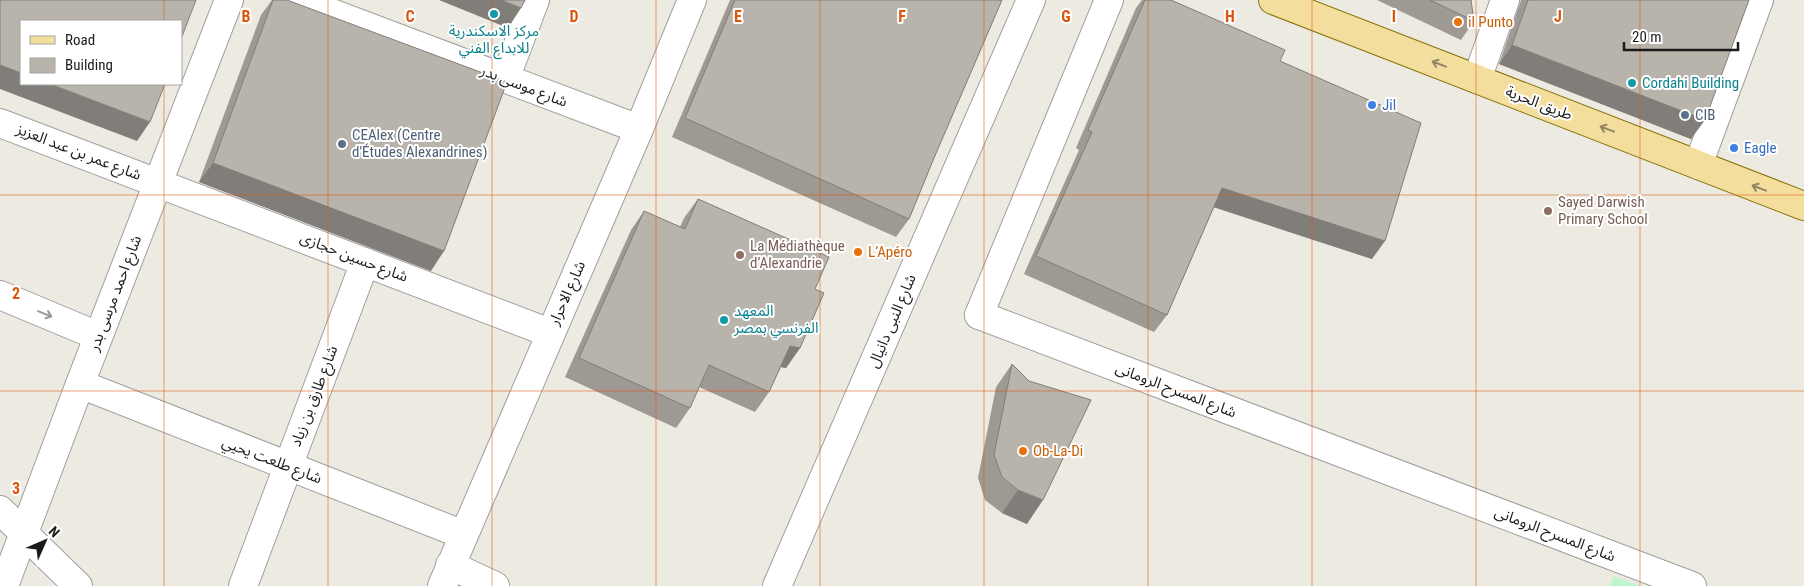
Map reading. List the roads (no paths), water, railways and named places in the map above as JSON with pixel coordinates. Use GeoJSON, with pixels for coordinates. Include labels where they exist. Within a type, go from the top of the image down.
{"type":"FeatureCollection","features":[{"type":"Feature","properties":{"kind":"main road","name":"طريق الحرية"},"geometry":{"type":"LineString","coordinates":[[1273,0],[1804,206]]}},
{"type":"Feature","properties":{"kind":"street","name":"شارع احمد مرسى بدر"},"geometry":{"type":"LineString","coordinates":[[4,586],[98,336],[229,0]]}},
{"type":"Feature","properties":{"kind":"street","name":"شارع موسى بدر"},"geometry":{"type":"LineString","coordinates":[[297,0],[639,129]]}},
{"type":"Feature","properties":{"kind":"street"},"geometry":{"type":"LineString","coordinates":[[505,79],[535,0]]}},
{"type":"Feature","properties":{"kind":"street","name":"شارع الاحرار"},"geometry":{"type":"LineString","coordinates":[[446,576],[639,129],[692,0]]}},
{"type":"Feature","properties":{"kind":"street","name":"شارع النبى دانيال"},"geometry":{"type":"LineString","coordinates":[[776,586],[1030,0]]}},
{"type":"Feature","properties":{"kind":"street","name":"شارع المسرح الرومانى"},"geometry":{"type":"LineString","coordinates":[[1109,0],[979,315],[1692,586]]}},
{"type":"Feature","properties":{"kind":"street"},"geometry":{"type":"LineString","coordinates":[[1477,79],[1505,0]]}},
{"type":"Feature","properties":{"kind":"street"},"geometry":{"type":"LineString","coordinates":[[1698,165],[1759,0]]}},
{"type":"Feature","properties":{"kind":"street","name":"شارع عمر بن عبد العزيز"},"geometry":{"type":"LineString","coordinates":[[0,123],[158,182]]}},
{"type":"Feature","properties":{"kind":"street","name":"شارع حسين حجازى"},"geometry":{"type":"LineString","coordinates":[[158,182],[550,333]]}},
{"type":"Feature","properties":{"kind":"street","name":"شارع طارق بن زياد"},"geometry":{"type":"LineString","coordinates":[[243,586],[365,262]]}},
{"type":"Feature","properties":{"kind":"street"},"geometry":{"type":"LineString","coordinates":[[0,295],[98,336]]}},
{"type":"Feature","properties":{"kind":"street","name":"شارع طلعت يحيي"},"geometry":{"type":"LineString","coordinates":[[80,384],[464,535]]}},
{"type":"Feature","properties":{"kind":"street"},"geometry":{"type":"LineString","coordinates":[[0,510],[25,532],[78,586]]}},
{"type":"Feature","properties":{"kind":"street"},"geometry":{"type":"LineString","coordinates":[[446,576],[494,586]]}},
{"type":"Feature","properties":{"kind":"place","name":"مركز الاسكندرية للابداع الفني"},"geometry":{"type":"Point","coordinates":[494,14]}},
{"type":"Feature","properties":{"kind":"place","name":"il Punto"},"geometry":{"type":"Point","coordinates":[1458,22]}},
{"type":"Feature","properties":{"kind":"place","name":"Cordahi Building"},"geometry":{"type":"Point","coordinates":[1632,83]}},
{"type":"Feature","properties":{"kind":"place","name":"Jil"},"geometry":{"type":"Point","coordinates":[1372,105]}},
{"type":"Feature","properties":{"kind":"place","name":"CIB"},"geometry":{"type":"Point","coordinates":[1685,115]}},
{"type":"Feature","properties":{"kind":"place","name":"CEAlex (Centre d'Études Alexandrines)"},"geometry":{"type":"Point","coordinates":[342,144]}},
{"type":"Feature","properties":{"kind":"place","name":"Eagle"},"geometry":{"type":"Point","coordinates":[1734,148]}},
{"type":"Feature","properties":{"kind":"place","name":"Sayed Darwish Primary School"},"geometry":{"type":"Point","coordinates":[1548,211]}},
{"type":"Feature","properties":{"kind":"place","name":"L’Apéro"},"geometry":{"type":"Point","coordinates":[858,252]}},
{"type":"Feature","properties":{"kind":"place","name":"La Médiathèque d’Alexandrie"},"geometry":{"type":"Point","coordinates":[740,255]}},
{"type":"Feature","properties":{"kind":"place","name":"المعهد الفرنسي بمصر"},"geometry":{"type":"Point","coordinates":[724,320]}},
{"type":"Feature","properties":{"kind":"place","name":"Ob-La-Di"},"geometry":{"type":"Point","coordinates":[1023,451]}}]}
